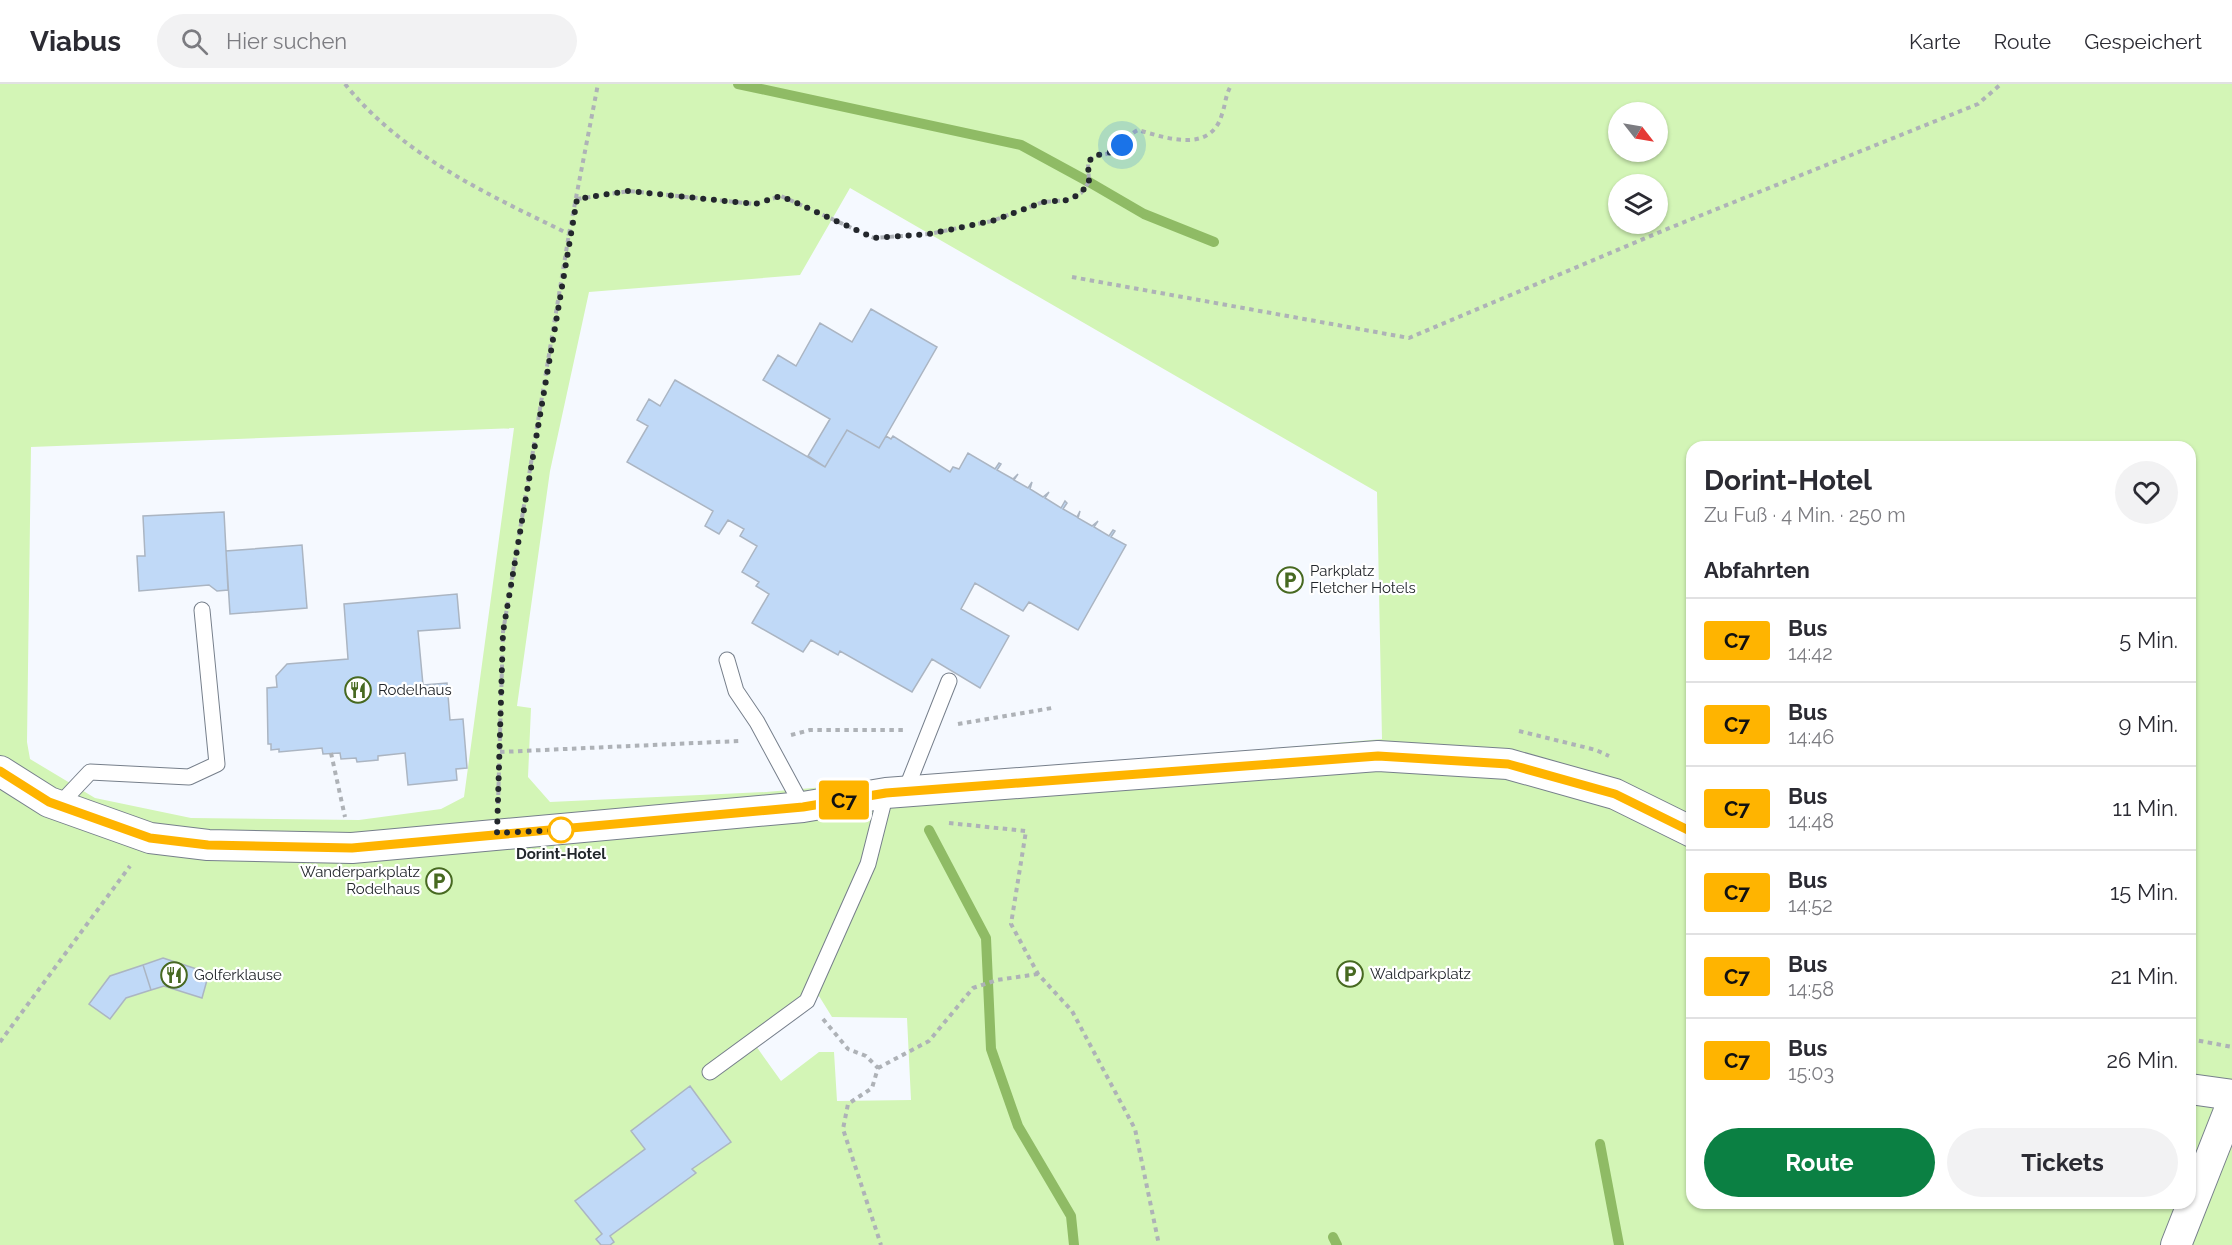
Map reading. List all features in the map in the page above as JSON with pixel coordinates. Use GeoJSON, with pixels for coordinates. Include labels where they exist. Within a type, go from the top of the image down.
{"type":"FeatureCollection","features":[{"type":"Feature","properties":{"kind":"street"},"geometry":{"type":"LineString","coordinates":[[0,771],[59,805],[150,838],[208,845],[352,848],[497,833],[561,830],[803,807],[896,793],[1378,756],[1508,764],[1615,794],[1686,829]]}},
{"type":"Feature","properties":{"kind":"street"},"geometry":{"type":"LineString","coordinates":[[2196,1090],[2232,1095]]}},
{"type":"Feature","properties":{"kind":"street"},"geometry":{"type":"LineString","coordinates":[[2196,1194],[2232,1103]]}},
{"type":"Feature","properties":{"kind":"street"},"geometry":{"type":"LineString","coordinates":[[2176,1245],[2190,1209]]}},
{"type":"Feature","properties":{"kind":"lane"},"geometry":{"type":"LineString","coordinates":[[59,805],[90,772],[189,777],[217,764],[202,610]]}},
{"type":"Feature","properties":{"kind":"lane"},"geometry":{"type":"LineString","coordinates":[[727,660],[736,691],[757,722],[803,807]]}},
{"type":"Feature","properties":{"kind":"lane"},"geometry":{"type":"LineString","coordinates":[[710,1072],[807,1001],[868,864],[896,793],[949,681]]}},
{"type":"Feature","properties":{"kind":"path"},"geometry":{"type":"LineString","coordinates":[[345,84],[384,126],[466,184],[569,234]]}},
{"type":"Feature","properties":{"kind":"path"},"geometry":{"type":"LineString","coordinates":[[497,833],[503,632],[569,234],[598,84]]}},
{"type":"Feature","properties":{"kind":"path"},"geometry":{"type":"LineString","coordinates":[[577,199],[628,191],[755,204],[781,196],[874,238],[929,234],[992,221],[1043,202],[1069,200],[1081,193],[1089,182],[1088,163],[1093,156],[1112,152],[1122,145],[1127,135],[1138,129],[1171,140],[1196,141],[1213,130],[1222,116],[1225,95],[1232,84]]}},
{"type":"Feature","properties":{"kind":"path"},"geometry":{"type":"LineString","coordinates":[[1072,277],[1409,338],[1683,223],[1978,104],[2001,84]]}},
{"type":"Feature","properties":{"kind":"path"},"geometry":{"type":"LineString","coordinates":[[331,753],[347,825]]}},
{"type":"Feature","properties":{"kind":"path"},"geometry":{"type":"LineString","coordinates":[[945,823],[1026,831],[1011,924],[1038,975],[1072,1011],[1135,1129],[1159,1245]]}},
{"type":"Feature","properties":{"kind":"path"},"geometry":{"type":"LineString","coordinates":[[0,1042],[150,838]]}},
{"type":"Feature","properties":{"kind":"path"},"geometry":{"type":"LineString","coordinates":[[881,1245],[843,1129],[848,1104],[872,1088],[878,1068],[929,1041],[973,988],[997,980],[1038,975]]}},
{"type":"Feature","properties":{"kind":"path"},"geometry":{"type":"LineString","coordinates":[[807,1001],[848,1049],[866,1056],[878,1068]]}},
{"type":"Feature","properties":{"kind":"path"},"geometry":{"type":"LineString","coordinates":[[2196,1040],[2232,1047]]}},
{"type":"Feature","properties":{"kind":"green space"},"geometry":{"type":"Polygon","coordinates":[[[0,84],[2232,84],[2232,1245],[0,1245],[0,84]],[[850,188],[800,275],[589,292],[550,471],[517,706],[531,708],[528,777],[550,802],[766,792],[1382,739],[1377,492],[850,188]],[[514,428],[31,447],[27,742],[30,759],[95,798],[191,818],[359,820],[441,809],[464,797],[514,428]],[[819,996],[756,1046],[781,1081],[819,1052],[834,1052],[837,1101],[911,1100],[907,1018],[832,1017],[819,996]]]}},
{"type":"Feature","properties":{"kind":"building"},"geometry":{"type":"Polygon","coordinates":[[[871,309],[937,347],[879,448],[847,430],[825,467],[808,456],[830,419],[763,380],[778,355],[796,366],[820,323],[852,342],[871,309]]]}},
{"type":"Feature","properties":{"kind":"building"},"geometry":{"type":"Polygon","coordinates":[[[675,380],[825,467],[847,430],[879,448],[886,436],[891,439],[893,436],[950,472],[953,467],[959,469],[968,453],[995,469],[999,463],[1001,464],[997,470],[1013,479],[1018,474],[1014,480],[1028,488],[1032,482],[1030,489],[1043,497],[1049,492],[1045,498],[1061,508],[1065,501],[1067,503],[1063,509],[1077,517],[1080,511],[1078,518],[1092,526],[1098,521],[1094,527],[1109,536],[1113,530],[1115,531],[1111,537],[1126,545],[1078,630],[1029,602],[1023,611],[975,583],[961,609],[1009,636],[980,688],[932,659],[912,692],[840,651],[838,655],[811,640],[803,652],[752,623],[769,594],[756,586],[759,582],[742,572],[757,546],[740,536],[744,529],[728,520],[719,534],[705,526],[713,511],[627,462],[648,426],[637,420],[649,399],[660,406],[675,380]]]}},
{"type":"Feature","properties":{"kind":"building"},"geometry":{"type":"Polygon","coordinates":[[[224,512],[228,590],[217,591],[209,585],[139,591],[137,556],[145,556],[143,516],[224,512]]]}},
{"type":"Feature","properties":{"kind":"building"},"geometry":{"type":"Polygon","coordinates":[[[302,545],[307,608],[230,614],[226,551],[302,545]]]}},
{"type":"Feature","properties":{"kind":"building","name":"Rodelhaus"},"geometry":{"type":"Polygon","coordinates":[[[457,594],[460,628],[418,631],[423,685],[447,683],[450,720],[463,719],[467,768],[456,769],[457,780],[408,785],[405,753],[378,756],[378,760],[357,762],[356,758],[341,759],[340,753],[323,754],[322,748],[279,752],[279,749],[271,750],[271,744],[268,744],[267,688],[277,687],[276,676],[287,664],[348,659],[344,604],[457,594]]]}},
{"type":"Feature","properties":{"kind":"building"},"geometry":{"type":"Polygon","coordinates":[[[163,958],[209,973],[202,998],[164,986],[151,990],[143,965],[163,958]]]}},
{"type":"Feature","properties":{"kind":"building"},"geometry":{"type":"Polygon","coordinates":[[[143,965],[151,990],[126,998],[110,1019],[89,1004],[110,976],[143,965]]]}},
{"type":"Feature","properties":{"kind":"building"},"geometry":{"type":"Polygon","coordinates":[[[690,1086],[731,1142],[692,1169],[696,1173],[610,1236],[614,1242],[610,1245],[601,1245],[596,1239],[602,1234],[575,1201],[645,1149],[631,1131],[690,1086]]]}},
{"type":"Feature","properties":{"kind":"waterway"},"geometry":{"type":"LineString","coordinates":[[738,84],[1021,145],[1144,214],[1214,242]]}},
{"type":"Feature","properties":{"kind":"waterway"},"geometry":{"type":"LineString","coordinates":[[929,830],[986,938],[991,1049],[1018,1126],[1071,1216],[1074,1245]]}},
{"type":"Feature","properties":{"kind":"waterway"},"geometry":{"type":"LineString","coordinates":[[1600,1144],[1619,1245]]}},
{"type":"Feature","properties":{"kind":"waterway"},"geometry":{"type":"LineString","coordinates":[[1333,1237],[1337,1245]]}},
{"type":"Feature","properties":{"kind":"bus line","name":"C7"},"geometry":{"type":"LineString","coordinates":[[0,771],[49,802],[150,838],[208,845],[352,848],[497,833],[561,830],[803,807],[886,793],[1378,756],[1508,764],[1615,794],[1686,828]]}},
{"type":"Feature","properties":{"kind":"place","name":"Parkplatz Fletcher Hotels"},"geometry":{"type":"Point","coordinates":[1290,580]}},
{"type":"Feature","properties":{"kind":"place","name":"Rodelhaus"},"geometry":{"type":"Point","coordinates":[358,690]}},
{"type":"Feature","properties":{"kind":"place","name":"Dorint-Hotel"},"geometry":{"type":"Point","coordinates":[561,830]}},
{"type":"Feature","properties":{"kind":"place","name":"Wanderparkplatz Rodelhaus"},"geometry":{"type":"Point","coordinates":[439,881]}},
{"type":"Feature","properties":{"kind":"place","name":"Waldparkplatz"},"geometry":{"type":"Point","coordinates":[1350,974]}},
{"type":"Feature","properties":{"kind":"place","name":"Golferklause"},"geometry":{"type":"Point","coordinates":[174,975]}},
{"type":"Feature","properties":{"kind":"route"},"geometry":{"type":"LineString","coordinates":[[561,830],[497,833],[503,632],[569,234],[577,199],[628,191],[755,204],[781,196],[874,238],[929,234],[992,221],[1043,202],[1069,200],[1081,193],[1089,182],[1088,163],[1093,156],[1112,152],[1122,145]]}}]}
